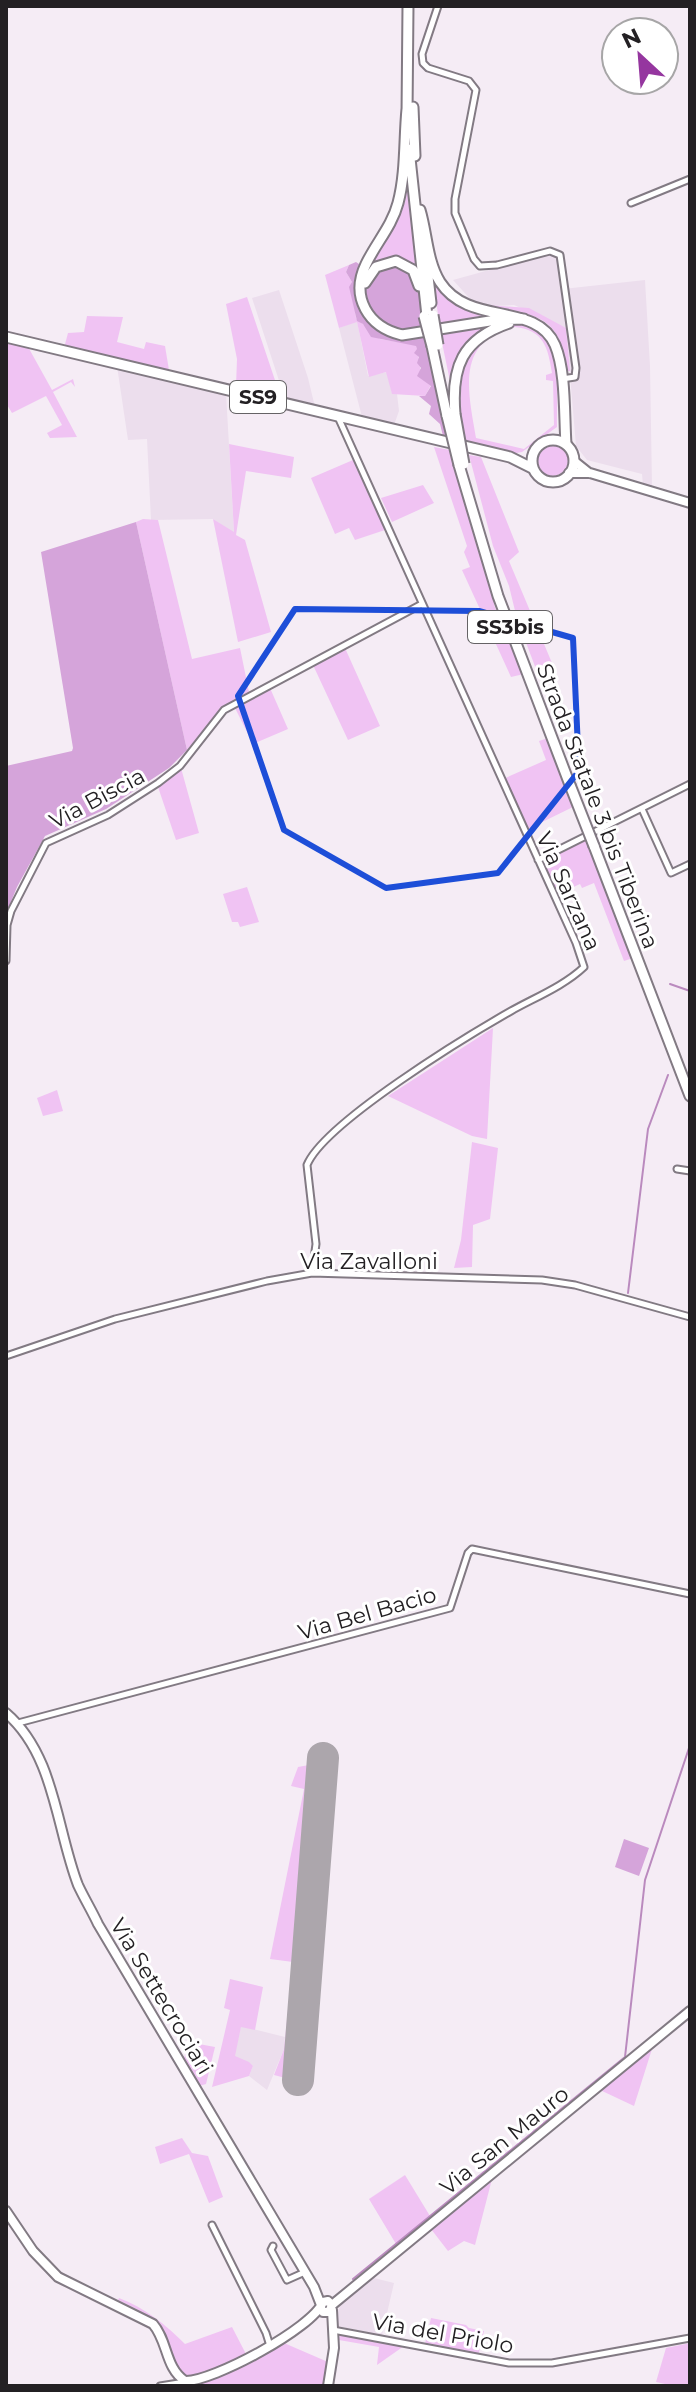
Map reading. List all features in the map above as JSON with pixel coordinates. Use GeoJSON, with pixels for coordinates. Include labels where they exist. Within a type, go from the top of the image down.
{"type":"FeatureCollection","features":[{"type":"Feature","properties":{"kind":"main road"},"geometry":{"type":"LineString","coordinates":[[410,6],[401,189],[390,225],[367,263],[361,290],[366,313],[387,332],[402,335],[496,320],[524,319]]}},
{"type":"Feature","properties":{"kind":"main road"},"geometry":{"type":"LineString","coordinates":[[410,6],[413,109],[428,316]]}},
{"type":"Feature","properties":{"kind":"main road"},"geometry":{"type":"LineString","coordinates":[[407,109],[414,211],[428,316]]}},
{"type":"Feature","properties":{"kind":"main road"},"geometry":{"type":"LineString","coordinates":[[420,210],[434,270],[451,295],[480,311],[524,319],[547,332],[554,343],[561,379],[564,427],[561,442],[574,461],[590,473]]}},
{"type":"Feature","properties":{"kind":"main road"},"geometry":{"type":"LineString","coordinates":[[361,290],[376,267],[386,262],[396,261],[413,270],[428,316],[451,415]]}},
{"type":"Feature","properties":{"kind":"main road"},"geometry":{"type":"LineString","coordinates":[[451,415],[455,375],[469,348],[489,331],[524,319]]}},
{"type":"Feature","properties":{"kind":"main road","name":"SS9"},"geometry":{"type":"LineString","coordinates":[[6,337],[510,457],[532,468]]}},
{"type":"Feature","properties":{"kind":"main road","name":"Strada Statale 3 bis Tiberina"},"geometry":{"type":"LineString","coordinates":[[451,415],[462,465],[504,594],[690,1096]]}},
{"type":"Feature","properties":{"kind":"main road"},"geometry":{"type":"LineString","coordinates":[[561,442],[542,442],[532,454],[532,468],[539,477],[549,482],[558,481],[569,473],[574,461]]}},
{"type":"Feature","properties":{"kind":"main road","name":"SS9"},"geometry":{"type":"LineString","coordinates":[[510,457],[532,454]]}},
{"type":"Feature","properties":{"kind":"main road"},"geometry":{"type":"LineString","coordinates":[[569,473],[590,473],[690,503]]}},
{"type":"Feature","properties":{"kind":"main road","name":"Strada Statale 3 bis Tiberina"},"geometry":{"type":"LineString","coordinates":[[596,845],[690,1081]]}},
{"type":"Feature","properties":{"kind":"main road","name":"Via Settecrociari"},"geometry":{"type":"LineString","coordinates":[[6,1713],[18,1723],[36,1748],[78,1885],[98,1924],[326,2307],[333,2328],[334,2348],[328,2386]]}},
{"type":"Feature","properties":{"kind":"main road","name":"Via San Mauro"},"geometry":{"type":"LineString","coordinates":[[190,2381],[259,2352],[269,2340],[284,2339],[690,2011]]}},
{"type":"Feature","properties":{"kind":"main road"},"geometry":{"type":"LineString","coordinates":[[6,2211],[33,2251],[58,2277],[153,2324],[176,2374],[190,2381]]}},
{"type":"Feature","properties":{"kind":"main road"},"geometry":{"type":"LineString","coordinates":[[314,2287],[324,2294],[340,2296]]}},
{"type":"Feature","properties":{"kind":"street"},"geometry":{"type":"LineString","coordinates":[[438,6],[422,54],[423,63],[428,68],[469,81],[476,90],[456,183],[455,213],[474,259],[480,266],[487,267],[550,251],[560,255],[576,368],[575,377],[561,379]]}},
{"type":"Feature","properties":{"kind":"street"},"geometry":{"type":"LineString","coordinates":[[631,203],[690,179]]}},
{"type":"Feature","properties":{"kind":"street","name":"Via Sarzana"},"geometry":{"type":"LineString","coordinates":[[312,1273],[316,1244],[307,1165],[312,1153],[370,1103],[490,1023],[584,967],[338,416]]}},
{"type":"Feature","properties":{"kind":"street","name":"Via Biscia"},"geometry":{"type":"LineString","coordinates":[[6,961],[7,925],[11,911],[46,843],[108,815],[158,783],[180,766],[224,710],[422,604]]}},
{"type":"Feature","properties":{"kind":"street"},"geometry":{"type":"LineString","coordinates":[[538,860],[690,784]]}},
{"type":"Feature","properties":{"kind":"street"},"geometry":{"type":"LineString","coordinates":[[642,809],[671,873],[690,864]]}},
{"type":"Feature","properties":{"kind":"street"},"geometry":{"type":"LineString","coordinates":[[677,1169],[690,1171]]}},
{"type":"Feature","properties":{"kind":"street","name":"Via Zavalloni"},"geometry":{"type":"LineString","coordinates":[[6,1356],[115,1319],[267,1281],[312,1273],[542,1280],[575,1285],[690,1317]]}},
{"type":"Feature","properties":{"kind":"street","name":"Via Bel Bacio"},"geometry":{"type":"LineString","coordinates":[[18,1723],[450,1608],[472,1549],[690,1594]]}},
{"type":"Feature","properties":{"kind":"street"},"geometry":{"type":"LineString","coordinates":[[212,2225],[269,2340]]}},
{"type":"Feature","properties":{"kind":"street"},"geometry":{"type":"LineString","coordinates":[[273,2246],[271,2250],[287,2280],[305,2272]]}},
{"type":"Feature","properties":{"kind":"street","name":"Via del Priolo"},"geometry":{"type":"LineString","coordinates":[[333,2328],[509,2363],[552,2363],[690,2338]]}},
{"type":"Feature","properties":{"kind":"street"},"geometry":{"type":"LineString","coordinates":[[160,2386],[190,2381]]}},
{"type":"Feature","properties":{"kind":"highlighted area"},"geometry":{"type":"Polygon","coordinates":[[[295,609],[479,611],[573,638],[579,771],[498,873],[386,888],[284,830],[238,696],[295,609]]]}},
{"type":"Feature","properties":{"kind":"shaded area"},"geometry":{"type":"Polygon","coordinates":[[[408,172],[419,275],[407,263],[394,259],[381,262],[367,272],[408,172]]]}},
{"type":"Feature","properties":{"kind":"shaded area"},"geometry":{"type":"Polygon","coordinates":[[[550,253],[558,259],[563,289],[645,280],[652,487],[643,485],[642,474],[587,460],[576,446],[566,328],[514,305],[493,306],[472,301],[453,280],[550,253]]]}},
{"type":"Feature","properties":{"kind":"shaded area"},"geometry":{"type":"Polygon","coordinates":[[[356,262],[362,266],[359,298],[370,321],[394,335],[425,337],[448,437],[443,436],[440,424],[429,414],[431,406],[419,396],[425,396],[431,386],[417,376],[421,368],[417,363],[419,357],[414,353],[416,346],[371,337],[363,324],[357,321],[349,287],[352,282],[346,272],[349,265],[356,262]]]}},
{"type":"Feature","properties":{"kind":"shaded area"},"geometry":{"type":"Polygon","coordinates":[[[395,264],[416,283],[424,328],[405,331],[389,327],[369,305],[366,287],[369,279],[379,270],[395,264]]]}},
{"type":"Feature","properties":{"kind":"shaded area"},"geometry":{"type":"Polygon","coordinates":[[[349,265],[346,272],[352,282],[356,318],[380,339],[416,345],[421,373],[431,385],[425,396],[392,394],[386,372],[369,377],[357,322],[339,328],[325,275],[349,265]]]}},
{"type":"Feature","properties":{"kind":"shaded area"},"geometry":{"type":"Polygon","coordinates":[[[430,265],[444,290],[499,316],[440,326],[430,265]]]}},
{"type":"Feature","properties":{"kind":"shaded area"},"geometry":{"type":"Polygon","coordinates":[[[279,290],[315,407],[285,399],[252,298],[279,290]]]}},
{"type":"Feature","properties":{"kind":"shaded area"},"geometry":{"type":"Polygon","coordinates":[[[247,297],[281,398],[236,386],[237,359],[226,304],[247,297]]]}},
{"type":"Feature","properties":{"kind":"shaded area"},"geometry":{"type":"Polygon","coordinates":[[[487,305],[529,308],[566,328],[570,371],[567,371],[558,338],[543,320],[519,312],[487,309],[487,305]]]}},
{"type":"Feature","properties":{"kind":"shaded area"},"geometry":{"type":"Polygon","coordinates":[[[87,316],[123,317],[117,342],[144,349],[146,342],[165,346],[169,370],[64,348],[68,333],[84,332],[87,316]]]}},
{"type":"Feature","properties":{"kind":"shaded area"},"geometry":{"type":"Polygon","coordinates":[[[357,321],[368,376],[387,372],[392,393],[397,394],[399,411],[394,425],[362,417],[339,328],[357,321]]]}},
{"type":"Feature","properties":{"kind":"shaded area"},"geometry":{"type":"Polygon","coordinates":[[[506,321],[483,332],[468,345],[457,362],[451,386],[440,333],[506,321]]]}},
{"type":"Feature","properties":{"kind":"shaded area"},"geometry":{"type":"Polygon","coordinates":[[[516,324],[532,328],[543,336],[551,349],[557,380],[557,427],[522,452],[511,454],[466,444],[457,395],[459,376],[468,355],[484,339],[516,324]],[[515,327],[496,334],[482,344],[474,356],[469,386],[476,438],[524,449],[554,425],[553,381],[546,380],[546,375],[552,373],[549,356],[538,336],[515,327]]]}},
{"type":"Feature","properties":{"kind":"shaded area"},"geometry":{"type":"Polygon","coordinates":[[[6,340],[27,345],[52,390],[73,379],[75,387],[71,382],[53,392],[77,437],[50,438],[47,433],[62,425],[46,396],[12,413],[6,403],[6,340]]]}},
{"type":"Feature","properties":{"kind":"shaded area"},"geometry":{"type":"Polygon","coordinates":[[[117,366],[226,393],[234,533],[213,519],[151,520],[147,439],[128,440],[117,366]]]}},
{"type":"Feature","properties":{"kind":"shaded area"},"geometry":{"type":"Polygon","coordinates":[[[229,444],[294,457],[291,478],[246,471],[236,535],[245,540],[271,632],[238,642],[213,519],[234,532],[229,444]]]}},
{"type":"Feature","properties":{"kind":"shaded area"},"geometry":{"type":"Polygon","coordinates":[[[552,444],[563,449],[568,460],[563,471],[552,476],[541,471],[536,460],[541,449],[552,444]]]}},
{"type":"Feature","properties":{"kind":"shaded area"},"geometry":{"type":"Polygon","coordinates":[[[434,447],[450,450],[494,593],[494,605],[524,674],[511,677],[462,570],[470,567],[464,552],[467,546],[434,447]]]}},
{"type":"Feature","properties":{"kind":"shaded area"},"geometry":{"type":"Polygon","coordinates":[[[469,455],[481,457],[519,552],[509,561],[552,663],[536,669],[493,546],[469,455]]]}},
{"type":"Feature","properties":{"kind":"shaded area"},"geometry":{"type":"Polygon","coordinates":[[[353,460],[385,530],[355,540],[349,528],[335,534],[311,478],[353,460]]]}},
{"type":"Feature","properties":{"kind":"shaded area"},"geometry":{"type":"Polygon","coordinates":[[[423,485],[434,503],[392,522],[381,498],[423,485]]]}},
{"type":"Feature","properties":{"kind":"shaded area"},"geometry":{"type":"Polygon","coordinates":[[[158,520],[192,659],[240,648],[249,692],[225,706],[187,750],[136,522],[158,520]]]}},
{"type":"Feature","properties":{"kind":"shaded area"},"geometry":{"type":"Polygon","coordinates":[[[136,522],[187,750],[169,768],[106,809],[45,836],[6,914],[6,766],[72,751],[73,748],[41,552],[136,522]]]}},
{"type":"Feature","properties":{"kind":"shaded area"},"geometry":{"type":"Polygon","coordinates":[[[345,648],[380,726],[348,740],[313,665],[345,648]]]}},
{"type":"Feature","properties":{"kind":"shaded area"},"geometry":{"type":"Polygon","coordinates":[[[270,688],[288,729],[253,744],[235,708],[270,688]]]}},
{"type":"Feature","properties":{"kind":"shaded area"},"geometry":{"type":"Polygon","coordinates":[[[548,738],[575,806],[526,830],[503,779],[546,760],[539,741],[548,738]]]}},
{"type":"Feature","properties":{"kind":"shaded area"},"geometry":{"type":"Polygon","coordinates":[[[181,768],[199,833],[176,840],[158,787],[181,768]]]}},
{"type":"Feature","properties":{"kind":"shaded area"},"geometry":{"type":"Polygon","coordinates":[[[587,838],[633,958],[624,961],[594,883],[582,888],[580,884],[556,895],[541,862],[587,838]]]}},
{"type":"Feature","properties":{"kind":"shaded area"},"geometry":{"type":"Polygon","coordinates":[[[247,887],[259,922],[240,927],[238,922],[232,922],[223,894],[247,887]]]}},
{"type":"Feature","properties":{"kind":"shaded area"},"geometry":{"type":"Polygon","coordinates":[[[493,1028],[487,1139],[472,1136],[388,1096],[493,1028]]]}},
{"type":"Feature","properties":{"kind":"shaded area"},"geometry":{"type":"Polygon","coordinates":[[[57,1090],[63,1111],[43,1116],[37,1098],[57,1090]]]}},
{"type":"Feature","properties":{"kind":"shaded area"},"geometry":{"type":"Polygon","coordinates":[[[472,1142],[498,1148],[490,1219],[473,1225],[472,1267],[454,1268],[461,1240],[472,1142]]]}},
{"type":"Feature","properties":{"kind":"shaded area"},"geometry":{"type":"Polygon","coordinates":[[[319,1758],[310,1835],[293,2080],[274,2075],[284,2049],[293,1962],[270,1959],[304,1789],[291,1786],[298,1767],[309,1765],[312,1759],[319,1758]]]}},
{"type":"Feature","properties":{"kind":"shaded area"},"geometry":{"type":"Polygon","coordinates":[[[624,1839],[649,1848],[639,1876],[615,1867],[624,1839]]]}},
{"type":"Feature","properties":{"kind":"shaded area"},"geometry":{"type":"Polygon","coordinates":[[[230,1979],[263,1987],[255,2030],[241,2027],[235,2056],[253,2066],[249,2076],[212,2087],[230,2010],[224,2008],[230,1979]]]}},
{"type":"Feature","properties":{"kind":"shaded area"},"geometry":{"type":"Polygon","coordinates":[[[241,2026],[285,2037],[284,2049],[267,2090],[249,2076],[253,2066],[234,2057],[241,2026]]]}},
{"type":"Feature","properties":{"kind":"shaded area"},"geometry":{"type":"Polygon","coordinates":[[[188,2042],[215,2047],[206,2084],[199,2086],[184,2059],[188,2042]]]}},
{"type":"Feature","properties":{"kind":"shaded area"},"geometry":{"type":"Polygon","coordinates":[[[652,2049],[634,2106],[600,2090],[652,2049]]]}},
{"type":"Feature","properties":{"kind":"shaded area"},"geometry":{"type":"Polygon","coordinates":[[[182,2138],[192,2153],[208,2156],[223,2197],[209,2203],[189,2154],[160,2164],[155,2147],[182,2138]]]}},
{"type":"Feature","properties":{"kind":"shaded area"},"geometry":{"type":"Polygon","coordinates":[[[405,2175],[430,2216],[396,2244],[369,2199],[405,2175]]]}},
{"type":"Feature","properties":{"kind":"shaded area"},"geometry":{"type":"Polygon","coordinates":[[[492,2179],[475,2245],[464,2241],[448,2251],[431,2229],[492,2179]]]}},
{"type":"Feature","properties":{"kind":"shaded area"},"geometry":{"type":"Polygon","coordinates":[[[370,2277],[394,2283],[382,2335],[337,2326],[337,2312],[343,2301],[370,2277]]]}},
{"type":"Feature","properties":{"kind":"shaded area"},"geometry":{"type":"Polygon","coordinates":[[[119,2298],[154,2317],[185,2344],[232,2327],[246,2354],[191,2379],[179,2368],[158,2324],[119,2298]]]}},
{"type":"Feature","properties":{"kind":"shaded area"},"geometry":{"type":"Polygon","coordinates":[[[431,2318],[484,2331],[478,2356],[425,2344],[431,2318]]]}},
{"type":"Feature","properties":{"kind":"shaded area"},"geometry":{"type":"Polygon","coordinates":[[[340,2333],[404,2346],[377,2365],[379,2347],[339,2340],[340,2333]]]}},
{"type":"Feature","properties":{"kind":"shaded area"},"geometry":{"type":"Polygon","coordinates":[[[284,2343],[328,2362],[326,2382],[322,2386],[172,2386],[248,2359],[284,2343]]]}},
{"type":"Feature","properties":{"kind":"shaded area"},"geometry":{"type":"Polygon","coordinates":[[[690,2343],[690,2386],[656,2382],[666,2348],[690,2343]]]}},
{"type":"Feature","properties":{"kind":"waterway"},"geometry":{"type":"LineString","coordinates":[[670,984],[690,991]]}},
{"type":"Feature","properties":{"kind":"waterway"},"geometry":{"type":"LineString","coordinates":[[628,1293],[648,1129],[668,1075]]}},
{"type":"Feature","properties":{"kind":"waterway"},"geometry":{"type":"LineString","coordinates":[[353,2279],[625,2057],[645,1880],[690,1745]]}},
{"type":"Feature","properties":{"kind":"runway"},"geometry":{"type":"LineString","coordinates":[[298,2080],[323,1758]]}}]}
